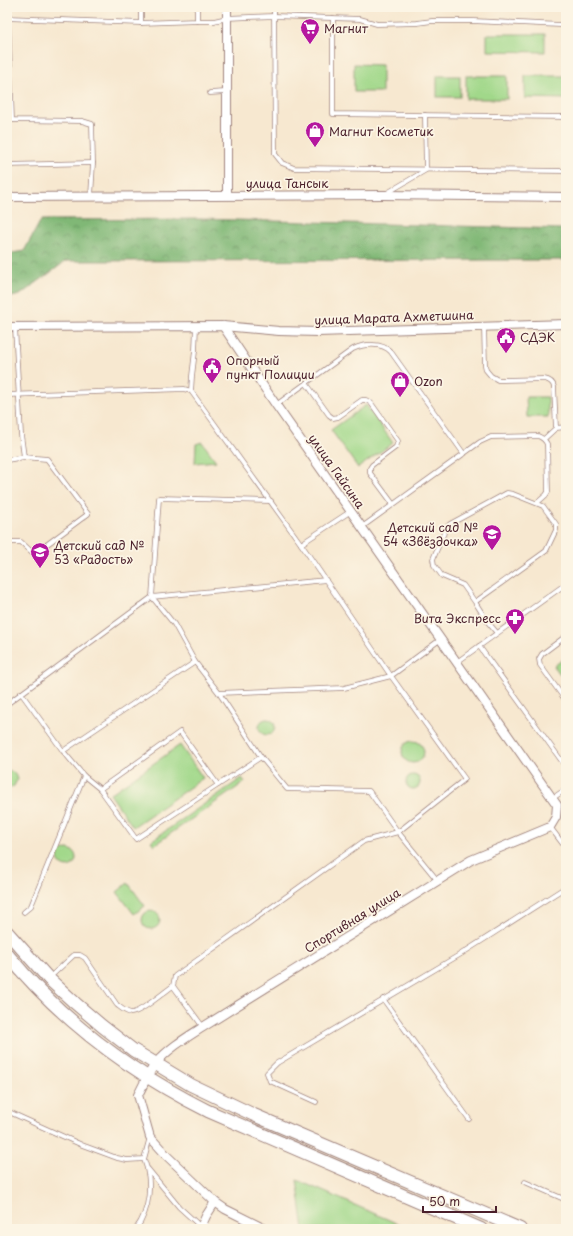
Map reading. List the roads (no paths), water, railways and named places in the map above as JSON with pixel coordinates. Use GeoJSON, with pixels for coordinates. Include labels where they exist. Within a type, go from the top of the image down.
{"type":"FeatureCollection","features":[{"type":"Feature","properties":{"kind":"street"},"geometry":{"type":"LineString","coordinates":[[227,7],[227,195]]}},
{"type":"Feature","properties":{"kind":"street","name":"улица Тансык"},"geometry":{"type":"LineString","coordinates":[[7,197],[227,195],[566,197]]}},
{"type":"Feature","properties":{"kind":"street","name":"улица Марата Ахметшина"},"geometry":{"type":"LineString","coordinates":[[223,326],[307,332],[566,324]]}},
{"type":"Feature","properties":{"kind":"street"},"geometry":{"type":"LineString","coordinates":[[11,327],[223,326]]}},
{"type":"Feature","properties":{"kind":"street","name":"улица Гайсина"},"geometry":{"type":"LineString","coordinates":[[223,326],[555,802]]}},
{"type":"Feature","properties":{"kind":"street"},"geometry":{"type":"LineString","coordinates":[[550,827],[556,817],[555,802]]}},
{"type":"Feature","properties":{"kind":"street","name":"Спортивная улица"},"geometry":{"type":"LineString","coordinates":[[150,1137],[138,1095],[155,1064],[173,1047],[475,858],[550,827]]}},
{"type":"Feature","properties":{"kind":"street"},"geometry":{"type":"LineString","coordinates":[[7,932],[49,979],[75,1003],[133,1050],[155,1064],[195,1087],[254,1115],[520,1229]]}},
{"type":"Feature","properties":{"kind":"street"},"geometry":{"type":"LineString","coordinates":[[7,954],[37,987],[93,1038],[126,1063],[184,1099],[215,1114],[481,1229]]}},
{"type":"Feature","properties":{"kind":"street"},"geometry":{"type":"LineString","coordinates":[[150,1137],[216,1202],[225,1209],[265,1229]]}},
{"type":"Feature","properties":{"kind":"street"},"geometry":{"type":"LineString","coordinates":[[202,1228],[206,1216],[216,1202]]}},
{"type":"Feature","properties":{"kind":"lane"},"geometry":{"type":"LineString","coordinates":[[9,7],[7,18],[12,120],[82,121],[92,124],[93,163],[90,197]]}},
{"type":"Feature","properties":{"kind":"lane"},"geometry":{"type":"LineString","coordinates":[[141,7],[141,23]]}},
{"type":"Feature","properties":{"kind":"lane"},"geometry":{"type":"LineString","coordinates":[[197,7],[197,21]]}},
{"type":"Feature","properties":{"kind":"lane"},"geometry":{"type":"LineString","coordinates":[[274,7],[275,154],[282,163],[294,168],[566,171]]}},
{"type":"Feature","properties":{"kind":"lane"},"geometry":{"type":"LineString","coordinates":[[7,18],[141,23],[214,21],[227,18],[274,16],[360,19],[377,24],[432,21],[473,21],[562,25],[566,28]]}},
{"type":"Feature","properties":{"kind":"lane"},"geometry":{"type":"LineString","coordinates":[[333,18],[333,114],[566,117]]}},
{"type":"Feature","properties":{"kind":"lane"},"geometry":{"type":"LineString","coordinates":[[210,93],[226,92]]}},
{"type":"Feature","properties":{"kind":"lane"},"geometry":{"type":"LineString","coordinates":[[425,115],[426,170]]}},
{"type":"Feature","properties":{"kind":"lane"},"geometry":{"type":"LineString","coordinates":[[7,165],[93,163]]}},
{"type":"Feature","properties":{"kind":"lane"},"geometry":{"type":"LineString","coordinates":[[384,195],[426,170]]}},
{"type":"Feature","properties":{"kind":"lane"},"geometry":{"type":"LineString","coordinates":[[191,391],[196,326]]}},
{"type":"Feature","properties":{"kind":"lane"},"geometry":{"type":"LineString","coordinates":[[484,326],[486,370],[491,376],[498,380],[544,379],[552,382],[554,387],[556,428]]}},
{"type":"Feature","properties":{"kind":"lane"},"geometry":{"type":"LineString","coordinates":[[11,327],[15,349],[24,457]]}},
{"type":"Feature","properties":{"kind":"lane"},"geometry":{"type":"LineString","coordinates":[[276,404],[353,349],[362,346],[383,346],[391,352],[464,454]]}},
{"type":"Feature","properties":{"kind":"lane"},"geometry":{"type":"LineString","coordinates":[[306,383],[331,417],[338,417],[362,400],[368,401],[397,439],[398,443],[396,447],[370,466],[370,473],[393,504]]}},
{"type":"Feature","properties":{"kind":"lane"},"geometry":{"type":"LineString","coordinates":[[7,395],[184,389],[191,391],[271,501],[391,676],[465,779],[398,832],[364,841],[175,976],[173,986],[138,1012],[130,1013],[117,1005],[85,958],[80,955],[74,955],[49,979]]}},
{"type":"Feature","properties":{"kind":"lane"},"geometry":{"type":"LineString","coordinates":[[544,439],[556,428],[566,427]]}},
{"type":"Feature","properties":{"kind":"lane"},"geometry":{"type":"LineString","coordinates":[[362,527],[483,440],[491,437],[538,436],[544,439],[547,444],[548,492],[546,496],[537,502]]}},
{"type":"Feature","properties":{"kind":"lane"},"geometry":{"type":"LineString","coordinates":[[7,460],[24,457],[47,459],[88,514],[34,554],[21,542],[7,542]]}},
{"type":"Feature","properties":{"kind":"lane"},"geometry":{"type":"LineString","coordinates":[[475,602],[545,553],[548,549],[557,526],[545,508],[537,502],[507,493],[450,524],[446,528],[433,559],[434,565],[441,576],[463,585],[487,621],[497,633]]}},
{"type":"Feature","properties":{"kind":"lane"},"geometry":{"type":"LineString","coordinates":[[271,501],[159,498],[152,597],[174,624],[195,662],[219,693],[261,758],[287,788],[369,791],[398,832],[438,881]]}},
{"type":"Feature","properties":{"kind":"lane"},"geometry":{"type":"LineString","coordinates":[[301,544],[351,511]]}},
{"type":"Feature","properties":{"kind":"lane"},"geometry":{"type":"LineString","coordinates":[[7,704],[152,597],[326,580]]}},
{"type":"Feature","properties":{"kind":"lane"},"geometry":{"type":"LineString","coordinates":[[457,662],[566,585]]}},
{"type":"Feature","properties":{"kind":"lane"},"geometry":{"type":"LineString","coordinates":[[566,636],[542,654],[539,659],[540,665],[566,701]]}},
{"type":"Feature","properties":{"kind":"lane"},"geometry":{"type":"LineString","coordinates":[[219,693],[344,688],[391,676],[441,639]]}},
{"type":"Feature","properties":{"kind":"lane"},"geometry":{"type":"LineString","coordinates":[[479,646],[566,767]]}},
{"type":"Feature","properties":{"kind":"lane"},"geometry":{"type":"LineString","coordinates":[[63,751],[195,662]]}},
{"type":"Feature","properties":{"kind":"lane"},"geometry":{"type":"LineString","coordinates":[[21,693],[63,751],[84,776],[100,789],[136,838],[261,758]]}},
{"type":"Feature","properties":{"kind":"lane"},"geometry":{"type":"LineString","coordinates":[[100,789],[180,732],[218,785]]}},
{"type":"Feature","properties":{"kind":"lane"},"geometry":{"type":"LineString","coordinates":[[24,912],[31,906],[84,776]]}},
{"type":"Feature","properties":{"kind":"lane"},"geometry":{"type":"LineString","coordinates":[[555,802],[566,789]]}},
{"type":"Feature","properties":{"kind":"lane"},"geometry":{"type":"LineString","coordinates":[[550,827],[566,848]]}},
{"type":"Feature","properties":{"kind":"lane"},"geometry":{"type":"LineString","coordinates":[[316,1102],[270,1081],[268,1073],[277,1063],[461,954],[566,887]]}},
{"type":"Feature","properties":{"kind":"lane"},"geometry":{"type":"LineString","coordinates":[[173,986],[203,1027]]}},
{"type":"Feature","properties":{"kind":"lane"},"geometry":{"type":"LineString","coordinates":[[383,999],[469,1119]]}},
{"type":"Feature","properties":{"kind":"lane"},"geometry":{"type":"LineString","coordinates":[[7,1111],[82,1145],[117,1158],[127,1160],[144,1159]]}},
{"type":"Feature","properties":{"kind":"lane"},"geometry":{"type":"LineString","coordinates":[[136,1229],[145,1214],[150,1189],[148,1169],[144,1159],[150,1137]]}},
{"type":"Feature","properties":{"kind":"lane"},"geometry":{"type":"LineString","coordinates":[[148,1169],[179,1207],[202,1228]]}},
{"type":"Feature","properties":{"kind":"lane"},"geometry":{"type":"LineString","coordinates":[[525,1182],[566,1200]]}},
{"type":"Feature","properties":{"kind":"place","name":"Магнит"},"geometry":{"type":"Point","coordinates":[310,45]}},
{"type":"Feature","properties":{"kind":"place","name":"Магнит Косметик"},"geometry":{"type":"Point","coordinates":[315,148]}},
{"type":"Feature","properties":{"kind":"place","name":"СДЭК"},"geometry":{"type":"Point","coordinates":[506,354]}},
{"type":"Feature","properties":{"kind":"place","name":"Опорный пункт Полиции"},"geometry":{"type":"Point","coordinates":[212,384]}},
{"type":"Feature","properties":{"kind":"place","name":"Ozon"},"geometry":{"type":"Point","coordinates":[400,398]}},
{"type":"Feature","properties":{"kind":"place","name":"Детский сад № 54 «Звёздочка»"},"geometry":{"type":"Point","coordinates":[492,551]}},
{"type":"Feature","properties":{"kind":"place","name":"Детский сад № 53 «Радость»"},"geometry":{"type":"Point","coordinates":[40,569]}},
{"type":"Feature","properties":{"kind":"place","name":"Вита Экспресс"},"geometry":{"type":"Point","coordinates":[515,635]}}]}
